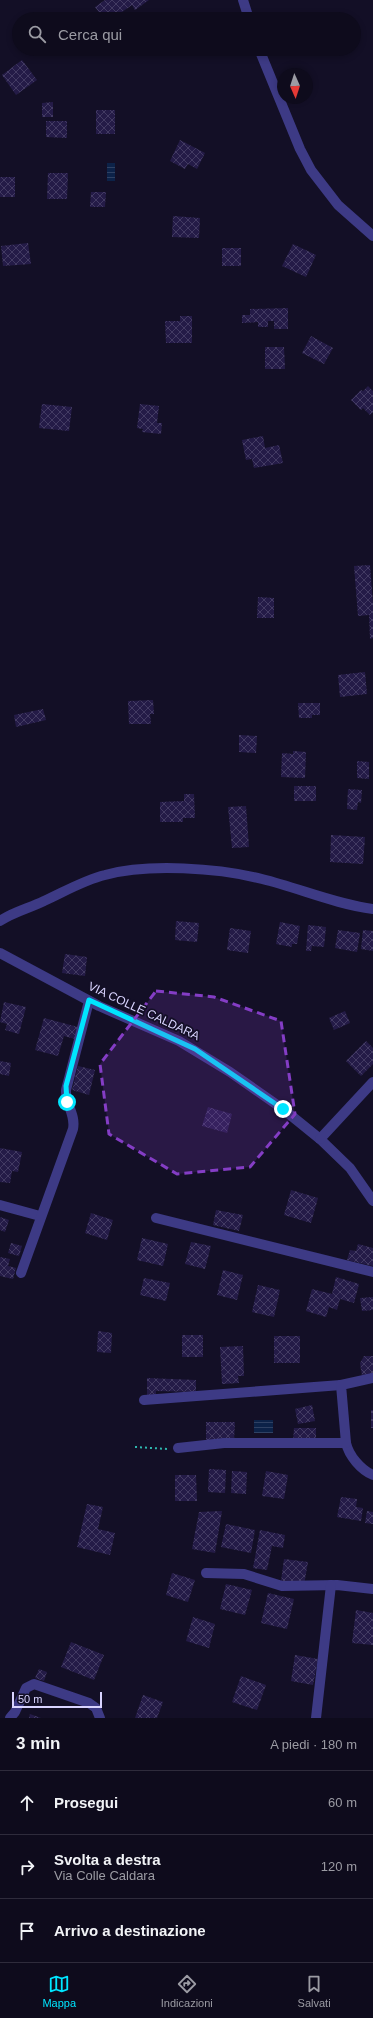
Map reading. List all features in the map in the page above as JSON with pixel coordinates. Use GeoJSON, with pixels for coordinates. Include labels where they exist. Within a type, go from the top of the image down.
{"type":"FeatureCollection","features":[{"type":"Feature","properties":{"kind":"street"},"geometry":{"type":"LineString","coordinates":[[243,0],[247,12]]}},
{"type":"Feature","properties":{"kind":"street"},"geometry":{"type":"LineString","coordinates":[[262,56],[300,149],[311,170],[338,205],[373,236]]}},
{"type":"Feature","properties":{"kind":"street"},"geometry":{"type":"LineString","coordinates":[[0,921],[93,879],[116,872],[137,869],[199,870],[242,875],[270,881],[338,902],[373,909]]}},
{"type":"Feature","properties":{"kind":"street","name":"VIA COLLE CALDARA"},"geometry":{"type":"LineString","coordinates":[[0,953],[89,1000],[195,1049],[277,1105],[320,1139],[350,1168],[373,1201]]}},
{"type":"Feature","properties":{"kind":"street"},"geometry":{"type":"LineString","coordinates":[[20,1274],[73,1126],[73,1116],[67,1102],[66,1090],[89,1000]]}},
{"type":"Feature","properties":{"kind":"street"},"geometry":{"type":"LineString","coordinates":[[320,1139],[373,1082]]}},
{"type":"Feature","properties":{"kind":"street"},"geometry":{"type":"LineString","coordinates":[[0,1205],[40,1216]]}},
{"type":"Feature","properties":{"kind":"street"},"geometry":{"type":"LineString","coordinates":[[156,1218],[373,1272]]}},
{"type":"Feature","properties":{"kind":"street"},"geometry":{"type":"LineString","coordinates":[[144,1400],[341,1385],[373,1378]]}},
{"type":"Feature","properties":{"kind":"street"},"geometry":{"type":"LineString","coordinates":[[341,1385],[346,1443],[353,1458],[367,1472],[373,1475]]}},
{"type":"Feature","properties":{"kind":"street"},"geometry":{"type":"LineString","coordinates":[[178,1448],[224,1443],[346,1443]]}},
{"type":"Feature","properties":{"kind":"street"},"geometry":{"type":"LineString","coordinates":[[206,1573],[244,1574],[282,1586],[331,1585],[373,1589]]}},
{"type":"Feature","properties":{"kind":"street"},"geometry":{"type":"LineString","coordinates":[[316,1718],[331,1585]]}},
{"type":"Feature","properties":{"kind":"street"},"geometry":{"type":"LineString","coordinates":[[10,1718],[15,1712],[26,1688],[37,1684],[89,1703],[96,1708],[100,1718]]}},
{"type":"Feature","properties":{"kind":"path"},"geometry":{"type":"LineString","coordinates":[[135,1447],[161,1449],[178,1448]]}},
{"type":"Feature","properties":{"kind":"highlighted area"},"geometry":{"type":"Polygon","coordinates":[[[156,991],[214,997],[281,1021],[295,1114],[250,1167],[177,1174],[109,1134],[100,1064],[156,991]]]}},
{"type":"Feature","properties":{"kind":"water"},"geometry":{"type":"Polygon","coordinates":[[[107,163],[115,163],[115,181],[107,181],[107,163]]]}},
{"type":"Feature","properties":{"kind":"water"},"geometry":{"type":"Polygon","coordinates":[[[254,1420],[273,1420],[273,1433],[254,1433],[254,1420]]]}},
{"type":"Feature","properties":{"kind":"building"},"geometry":{"type":"Polygon","coordinates":[[[105,0],[149,0],[135,10],[132,5],[122,12],[99,12],[95,7],[105,0]]]}},
{"type":"Feature","properties":{"kind":"building"},"geometry":{"type":"Polygon","coordinates":[[[22,60],[37,80],[16,95],[2,75],[22,60]]]}},
{"type":"Feature","properties":{"kind":"building"},"geometry":{"type":"Polygon","coordinates":[[[53,102],[53,117],[42,117],[42,103],[53,102]]]}},
{"type":"Feature","properties":{"kind":"building"},"geometry":{"type":"Polygon","coordinates":[[[96,110],[115,110],[115,134],[96,134],[96,110]]]}},
{"type":"Feature","properties":{"kind":"building"},"geometry":{"type":"Polygon","coordinates":[[[46,121],[67,121],[67,138],[46,137],[46,121]]]}},
{"type":"Feature","properties":{"kind":"building"},"geometry":{"type":"Polygon","coordinates":[[[180,140],[205,153],[197,169],[188,164],[185,169],[170,161],[180,140]]]}},
{"type":"Feature","properties":{"kind":"building"},"geometry":{"type":"Polygon","coordinates":[[[48,173],[68,173],[67,199],[47,199],[48,173]]]}},
{"type":"Feature","properties":{"kind":"building"},"geometry":{"type":"Polygon","coordinates":[[[0,177],[15,177],[15,197],[0,197],[0,177]]]}},
{"type":"Feature","properties":{"kind":"building"},"geometry":{"type":"Polygon","coordinates":[[[91,192],[106,192],[105,207],[90,207],[91,192]]]}},
{"type":"Feature","properties":{"kind":"building"},"geometry":{"type":"Polygon","coordinates":[[[173,216],[200,218],[199,238],[172,237],[173,216]]]}},
{"type":"Feature","properties":{"kind":"building"},"geometry":{"type":"Polygon","coordinates":[[[28,243],[31,264],[3,266],[1,246],[28,243]]]}},
{"type":"Feature","properties":{"kind":"building"},"geometry":{"type":"Polygon","coordinates":[[[293,244],[316,255],[306,277],[282,266],[293,244]]]}},
{"type":"Feature","properties":{"kind":"building"},"geometry":{"type":"Polygon","coordinates":[[[222,248],[241,248],[241,266],[222,266],[222,248]]]}},
{"type":"Feature","properties":{"kind":"building"},"geometry":{"type":"Polygon","coordinates":[[[288,308],[288,329],[274,329],[274,321],[268,321],[268,327],[258,327],[258,322],[242,323],[242,315],[250,315],[250,309],[288,308]]]}},
{"type":"Feature","properties":{"kind":"building"},"geometry":{"type":"Polygon","coordinates":[[[180,316],[192,316],[192,343],[166,343],[165,321],[180,321],[180,316]]]}},
{"type":"Feature","properties":{"kind":"building"},"geometry":{"type":"Polygon","coordinates":[[[311,336],[333,348],[324,364],[302,353],[311,336]]]}},
{"type":"Feature","properties":{"kind":"building"},"geometry":{"type":"Polygon","coordinates":[[[265,347],[284,347],[285,369],[265,369],[265,347]]]}},
{"type":"Feature","properties":{"kind":"building"},"geometry":{"type":"Polygon","coordinates":[[[368,386],[373,391],[373,412],[370,415],[363,408],[361,410],[351,400],[361,390],[363,391],[368,386]]]}},
{"type":"Feature","properties":{"kind":"building"},"geometry":{"type":"Polygon","coordinates":[[[42,404],[72,407],[69,431],[39,428],[42,404]]]}},
{"type":"Feature","properties":{"kind":"building"},"geometry":{"type":"Polygon","coordinates":[[[140,404],[159,406],[157,423],[162,423],[161,434],[142,432],[143,429],[137,428],[140,404]]]}},
{"type":"Feature","properties":{"kind":"building"},"geometry":{"type":"Polygon","coordinates":[[[263,436],[265,448],[279,445],[283,463],[254,468],[252,459],[246,460],[242,440],[263,436]]]}},
{"type":"Feature","properties":{"kind":"building"},"geometry":{"type":"Polygon","coordinates":[[[370,565],[373,604],[373,638],[370,639],[369,615],[358,616],[354,566],[370,565]]]}},
{"type":"Feature","properties":{"kind":"building"},"geometry":{"type":"Polygon","coordinates":[[[258,597],[274,598],[274,618],[257,618],[258,597]]]}},
{"type":"Feature","properties":{"kind":"building"},"geometry":{"type":"Polygon","coordinates":[[[365,672],[367,694],[340,697],[338,675],[365,672]]]}},
{"type":"Feature","properties":{"kind":"building"},"geometry":{"type":"Polygon","coordinates":[[[153,700],[154,714],[150,714],[151,724],[129,724],[128,701],[153,700]]]}},
{"type":"Feature","properties":{"kind":"building"},"geometry":{"type":"Polygon","coordinates":[[[298,703],[320,703],[320,715],[312,715],[312,718],[299,718],[298,703]]]}},
{"type":"Feature","properties":{"kind":"building"},"geometry":{"type":"Polygon","coordinates":[[[43,709],[46,720],[16,727],[14,715],[43,709]]]}},
{"type":"Feature","properties":{"kind":"building"},"geometry":{"type":"Polygon","coordinates":[[[239,735],[257,736],[256,753],[239,752],[239,735]]]}},
{"type":"Feature","properties":{"kind":"building"},"geometry":{"type":"Polygon","coordinates":[[[293,751],[306,752],[305,778],[281,777],[282,753],[293,754],[293,751]]]}},
{"type":"Feature","properties":{"kind":"building"},"geometry":{"type":"Polygon","coordinates":[[[357,761],[369,762],[369,779],[357,778],[357,761]]]}},
{"type":"Feature","properties":{"kind":"building"},"geometry":{"type":"Polygon","coordinates":[[[294,786],[316,786],[316,801],[294,801],[294,786]]]}},
{"type":"Feature","properties":{"kind":"building"},"geometry":{"type":"Polygon","coordinates":[[[348,789],[362,790],[361,803],[358,802],[357,810],[347,809],[348,789]]]}},
{"type":"Feature","properties":{"kind":"building"},"geometry":{"type":"Polygon","coordinates":[[[184,794],[194,794],[195,818],[183,818],[183,822],[160,822],[160,802],[184,801],[184,794]]]}},
{"type":"Feature","properties":{"kind":"building"},"geometry":{"type":"Polygon","coordinates":[[[246,806],[249,847],[232,848],[228,807],[246,806]]]}},
{"type":"Feature","properties":{"kind":"building"},"geometry":{"type":"Polygon","coordinates":[[[331,835],[365,837],[363,864],[330,862],[331,835]]]}},
{"type":"Feature","properties":{"kind":"building"},"geometry":{"type":"Polygon","coordinates":[[[176,921],[199,923],[197,942],[175,940],[176,921]]]}},
{"type":"Feature","properties":{"kind":"building"},"geometry":{"type":"Polygon","coordinates":[[[280,922],[300,926],[297,944],[292,944],[292,947],[276,944],[280,922]]]}},
{"type":"Feature","properties":{"kind":"building"},"geometry":{"type":"Polygon","coordinates":[[[308,925],[326,927],[324,947],[312,946],[311,951],[306,951],[308,925]]]}},
{"type":"Feature","properties":{"kind":"building"},"geometry":{"type":"Polygon","coordinates":[[[230,928],[251,931],[248,953],[227,950],[230,928]]]}},
{"type":"Feature","properties":{"kind":"building"},"geometry":{"type":"Polygon","coordinates":[[[338,930],[360,933],[357,952],[335,948],[338,930]]]}},
{"type":"Feature","properties":{"kind":"building"},"geometry":{"type":"Polygon","coordinates":[[[363,930],[373,931],[373,951],[361,949],[363,930]]]}},
{"type":"Feature","properties":{"kind":"building"},"geometry":{"type":"Polygon","coordinates":[[[65,954],[87,957],[85,976],[62,973],[65,954]]]}},
{"type":"Feature","properties":{"kind":"building"},"geometry":{"type":"Polygon","coordinates":[[[4,1002],[26,1007],[19,1034],[5,1030],[7,1024],[0,1022],[4,1002]]]}},
{"type":"Feature","properties":{"kind":"building"},"geometry":{"type":"Polygon","coordinates":[[[345,1011],[350,1023],[334,1030],[329,1018],[345,1011]]]}},
{"type":"Feature","properties":{"kind":"building"},"geometry":{"type":"Polygon","coordinates":[[[44,1018],[78,1027],[75,1039],[64,1036],[58,1056],[35,1050],[44,1018]]]}},
{"type":"Feature","properties":{"kind":"building"},"geometry":{"type":"Polygon","coordinates":[[[366,1041],[373,1048],[373,1064],[361,1076],[346,1061],[366,1041]]]}},
{"type":"Feature","properties":{"kind":"building"},"geometry":{"type":"Polygon","coordinates":[[[0,1061],[11,1063],[9,1076],[0,1074],[0,1061]]]}},
{"type":"Feature","properties":{"kind":"building"},"geometry":{"type":"Polygon","coordinates":[[[78,1066],[95,1070],[89,1095],[72,1090],[78,1066]]]}},
{"type":"Feature","properties":{"kind":"building"},"geometry":{"type":"Polygon","coordinates":[[[208,1107],[232,1114],[227,1133],[202,1126],[208,1107]]]}},
{"type":"Feature","properties":{"kind":"building"},"geometry":{"type":"Polygon","coordinates":[[[0,1148],[22,1152],[18,1172],[12,1171],[10,1183],[0,1182],[0,1148]]]}},
{"type":"Feature","properties":{"kind":"building"},"geometry":{"type":"Polygon","coordinates":[[[291,1190],[318,1198],[311,1223],[284,1215],[291,1190]]]}},
{"type":"Feature","properties":{"kind":"building"},"geometry":{"type":"Polygon","coordinates":[[[216,1210],[243,1215],[239,1231],[213,1225],[216,1210]]]}},
{"type":"Feature","properties":{"kind":"building"},"geometry":{"type":"Polygon","coordinates":[[[91,1213],[113,1220],[107,1240],[85,1233],[91,1213]]]}},
{"type":"Feature","properties":{"kind":"building"},"geometry":{"type":"Polygon","coordinates":[[[0,1217],[9,1220],[5,1232],[0,1230],[0,1217]]]}},
{"type":"Feature","properties":{"kind":"building"},"geometry":{"type":"Polygon","coordinates":[[[142,1238],[168,1244],[163,1266],[137,1260],[142,1238]]]}},
{"type":"Feature","properties":{"kind":"building"},"geometry":{"type":"Polygon","coordinates":[[[191,1242],[211,1246],[205,1269],[185,1264],[191,1242]]]}},
{"type":"Feature","properties":{"kind":"building"},"geometry":{"type":"Polygon","coordinates":[[[11,1243],[22,1246],[19,1256],[8,1253],[11,1243]]]}},
{"type":"Feature","properties":{"kind":"building"},"geometry":{"type":"Polygon","coordinates":[[[358,1244],[373,1248],[373,1266],[347,1260],[350,1250],[356,1251],[358,1244]]]}},
{"type":"Feature","properties":{"kind":"building"},"geometry":{"type":"Polygon","coordinates":[[[0,1257],[10,1259],[8,1266],[16,1268],[13,1279],[0,1276],[0,1257]]]}},
{"type":"Feature","properties":{"kind":"building"},"geometry":{"type":"Polygon","coordinates":[[[223,1270],[243,1275],[237,1300],[217,1295],[223,1270]]]}},
{"type":"Feature","properties":{"kind":"building"},"geometry":{"type":"Polygon","coordinates":[[[336,1277],[359,1284],[354,1303],[340,1299],[337,1310],[329,1307],[326,1317],[306,1311],[312,1289],[332,1294],[336,1277]]]}},
{"type":"Feature","properties":{"kind":"building"},"geometry":{"type":"Polygon","coordinates":[[[144,1278],[170,1283],[166,1301],[140,1295],[144,1278]]]}},
{"type":"Feature","properties":{"kind":"building"},"geometry":{"type":"Polygon","coordinates":[[[258,1285],[280,1290],[274,1317],[252,1312],[258,1285]]]}},
{"type":"Feature","properties":{"kind":"building"},"geometry":{"type":"Polygon","coordinates":[[[373,1297],[373,1310],[362,1311],[360,1298],[373,1297]]]}},
{"type":"Feature","properties":{"kind":"building"},"geometry":{"type":"Polygon","coordinates":[[[98,1331],[112,1333],[111,1353],[97,1352],[98,1331]]]}},
{"type":"Feature","properties":{"kind":"building"},"geometry":{"type":"Polygon","coordinates":[[[182,1335],[203,1335],[203,1357],[182,1357],[182,1335]]]}},
{"type":"Feature","properties":{"kind":"building"},"geometry":{"type":"Polygon","coordinates":[[[274,1336],[300,1336],[300,1363],[274,1363],[274,1336]]]}},
{"type":"Feature","properties":{"kind":"building"},"geometry":{"type":"Polygon","coordinates":[[[243,1346],[244,1376],[238,1376],[239,1383],[222,1384],[220,1347],[243,1346]]]}},
{"type":"Feature","properties":{"kind":"building"},"geometry":{"type":"Polygon","coordinates":[[[364,1356],[373,1356],[373,1375],[362,1376],[360,1363],[364,1356]]]}},
{"type":"Feature","properties":{"kind":"building"},"geometry":{"type":"Polygon","coordinates":[[[147,1378],[196,1380],[196,1392],[156,1391],[156,1395],[147,1395],[147,1378]]]}},
{"type":"Feature","properties":{"kind":"building"},"geometry":{"type":"Polygon","coordinates":[[[312,1405],[315,1421],[298,1424],[295,1409],[312,1405]]]}},
{"type":"Feature","properties":{"kind":"building"},"geometry":{"type":"Polygon","coordinates":[[[371,1410],[373,1410],[373,1428],[371,1428],[371,1410]]]}},
{"type":"Feature","properties":{"kind":"building"},"geometry":{"type":"Polygon","coordinates":[[[206,1422],[235,1422],[234,1441],[206,1440],[206,1422]]]}},
{"type":"Feature","properties":{"kind":"building"},"geometry":{"type":"Polygon","coordinates":[[[294,1428],[316,1428],[316,1442],[293,1442],[294,1428]]]}},
{"type":"Feature","properties":{"kind":"building"},"geometry":{"type":"Polygon","coordinates":[[[209,1469],[226,1470],[225,1493],[208,1492],[209,1469]]]}},
{"type":"Feature","properties":{"kind":"building"},"geometry":{"type":"Polygon","coordinates":[[[232,1471],[247,1472],[246,1494],[231,1493],[232,1471]]]}},
{"type":"Feature","properties":{"kind":"building"},"geometry":{"type":"Polygon","coordinates":[[[266,1471],[288,1475],[284,1499],[262,1496],[266,1471]]]}},
{"type":"Feature","properties":{"kind":"building"},"geometry":{"type":"Polygon","coordinates":[[[175,1475],[196,1475],[197,1501],[175,1501],[175,1475]]]}},
{"type":"Feature","properties":{"kind":"building"},"geometry":{"type":"Polygon","coordinates":[[[341,1497],[357,1499],[356,1507],[363,1508],[361,1521],[337,1517],[341,1497]]]}},
{"type":"Feature","properties":{"kind":"building"},"geometry":{"type":"Polygon","coordinates":[[[87,1504],[103,1507],[98,1529],[115,1533],[110,1555],[77,1547],[87,1504]]]}},
{"type":"Feature","properties":{"kind":"building"},"geometry":{"type":"Polygon","coordinates":[[[222,1511],[215,1553],[192,1549],[199,1512],[222,1511]]]}},
{"type":"Feature","properties":{"kind":"building"},"geometry":{"type":"Polygon","coordinates":[[[367,1511],[373,1512],[373,1524],[365,1523],[367,1511]]]}},
{"type":"Feature","properties":{"kind":"building"},"geometry":{"type":"Polygon","coordinates":[[[226,1524],[255,1530],[251,1553],[221,1547],[226,1524]]]}},
{"type":"Feature","properties":{"kind":"building"},"geometry":{"type":"Polygon","coordinates":[[[260,1530],[285,1535],[283,1548],[272,1546],[267,1570],[253,1568],[260,1530]]]}},
{"type":"Feature","properties":{"kind":"building"},"geometry":{"type":"Polygon","coordinates":[[[284,1559],[308,1562],[304,1585],[281,1581],[284,1559]]]}},
{"type":"Feature","properties":{"kind":"building"},"geometry":{"type":"Polygon","coordinates":[[[172,1573],[195,1580],[188,1602],[166,1595],[172,1573]]]}},
{"type":"Feature","properties":{"kind":"building"},"geometry":{"type":"Polygon","coordinates":[[[226,1584],[252,1590],[245,1615],[220,1609],[226,1584]]]}},
{"type":"Feature","properties":{"kind":"building"},"geometry":{"type":"Polygon","coordinates":[[[268,1593],[294,1599],[287,1629],[261,1623],[268,1593]]]}},
{"type":"Feature","properties":{"kind":"building"},"geometry":{"type":"Polygon","coordinates":[[[356,1610],[373,1613],[373,1645],[352,1643],[356,1610]]]}},
{"type":"Feature","properties":{"kind":"building"},"geometry":{"type":"Polygon","coordinates":[[[193,1617],[215,1624],[209,1648],[186,1641],[193,1617]]]}},
{"type":"Feature","properties":{"kind":"building"},"geometry":{"type":"Polygon","coordinates":[[[71,1642],[104,1655],[94,1680],[61,1667],[71,1642]]]}},
{"type":"Feature","properties":{"kind":"building"},"geometry":{"type":"Polygon","coordinates":[[[295,1655],[318,1659],[313,1685],[291,1681],[295,1655]]]}},
{"type":"Feature","properties":{"kind":"building"},"geometry":{"type":"Polygon","coordinates":[[[39,1669],[47,1672],[44,1681],[35,1678],[39,1669]]]}},
{"type":"Feature","properties":{"kind":"building"},"geometry":{"type":"Polygon","coordinates":[[[241,1676],[266,1685],[257,1710],[232,1702],[241,1676]]]}},
{"type":"Feature","properties":{"kind":"building"},"geometry":{"type":"Polygon","coordinates":[[[143,1695],[163,1702],[157,1718],[135,1718],[143,1695]]]}},
{"type":"Feature","properties":{"kind":"building"},"geometry":{"type":"Polygon","coordinates":[[[30,1714],[41,1718],[29,1718],[30,1714]]]}},
{"type":"Feature","properties":{"kind":"route"},"geometry":{"type":"LineString","coordinates":[[67,1102],[66,1086],[89,1000],[195,1049],[283,1109]]}}]}
